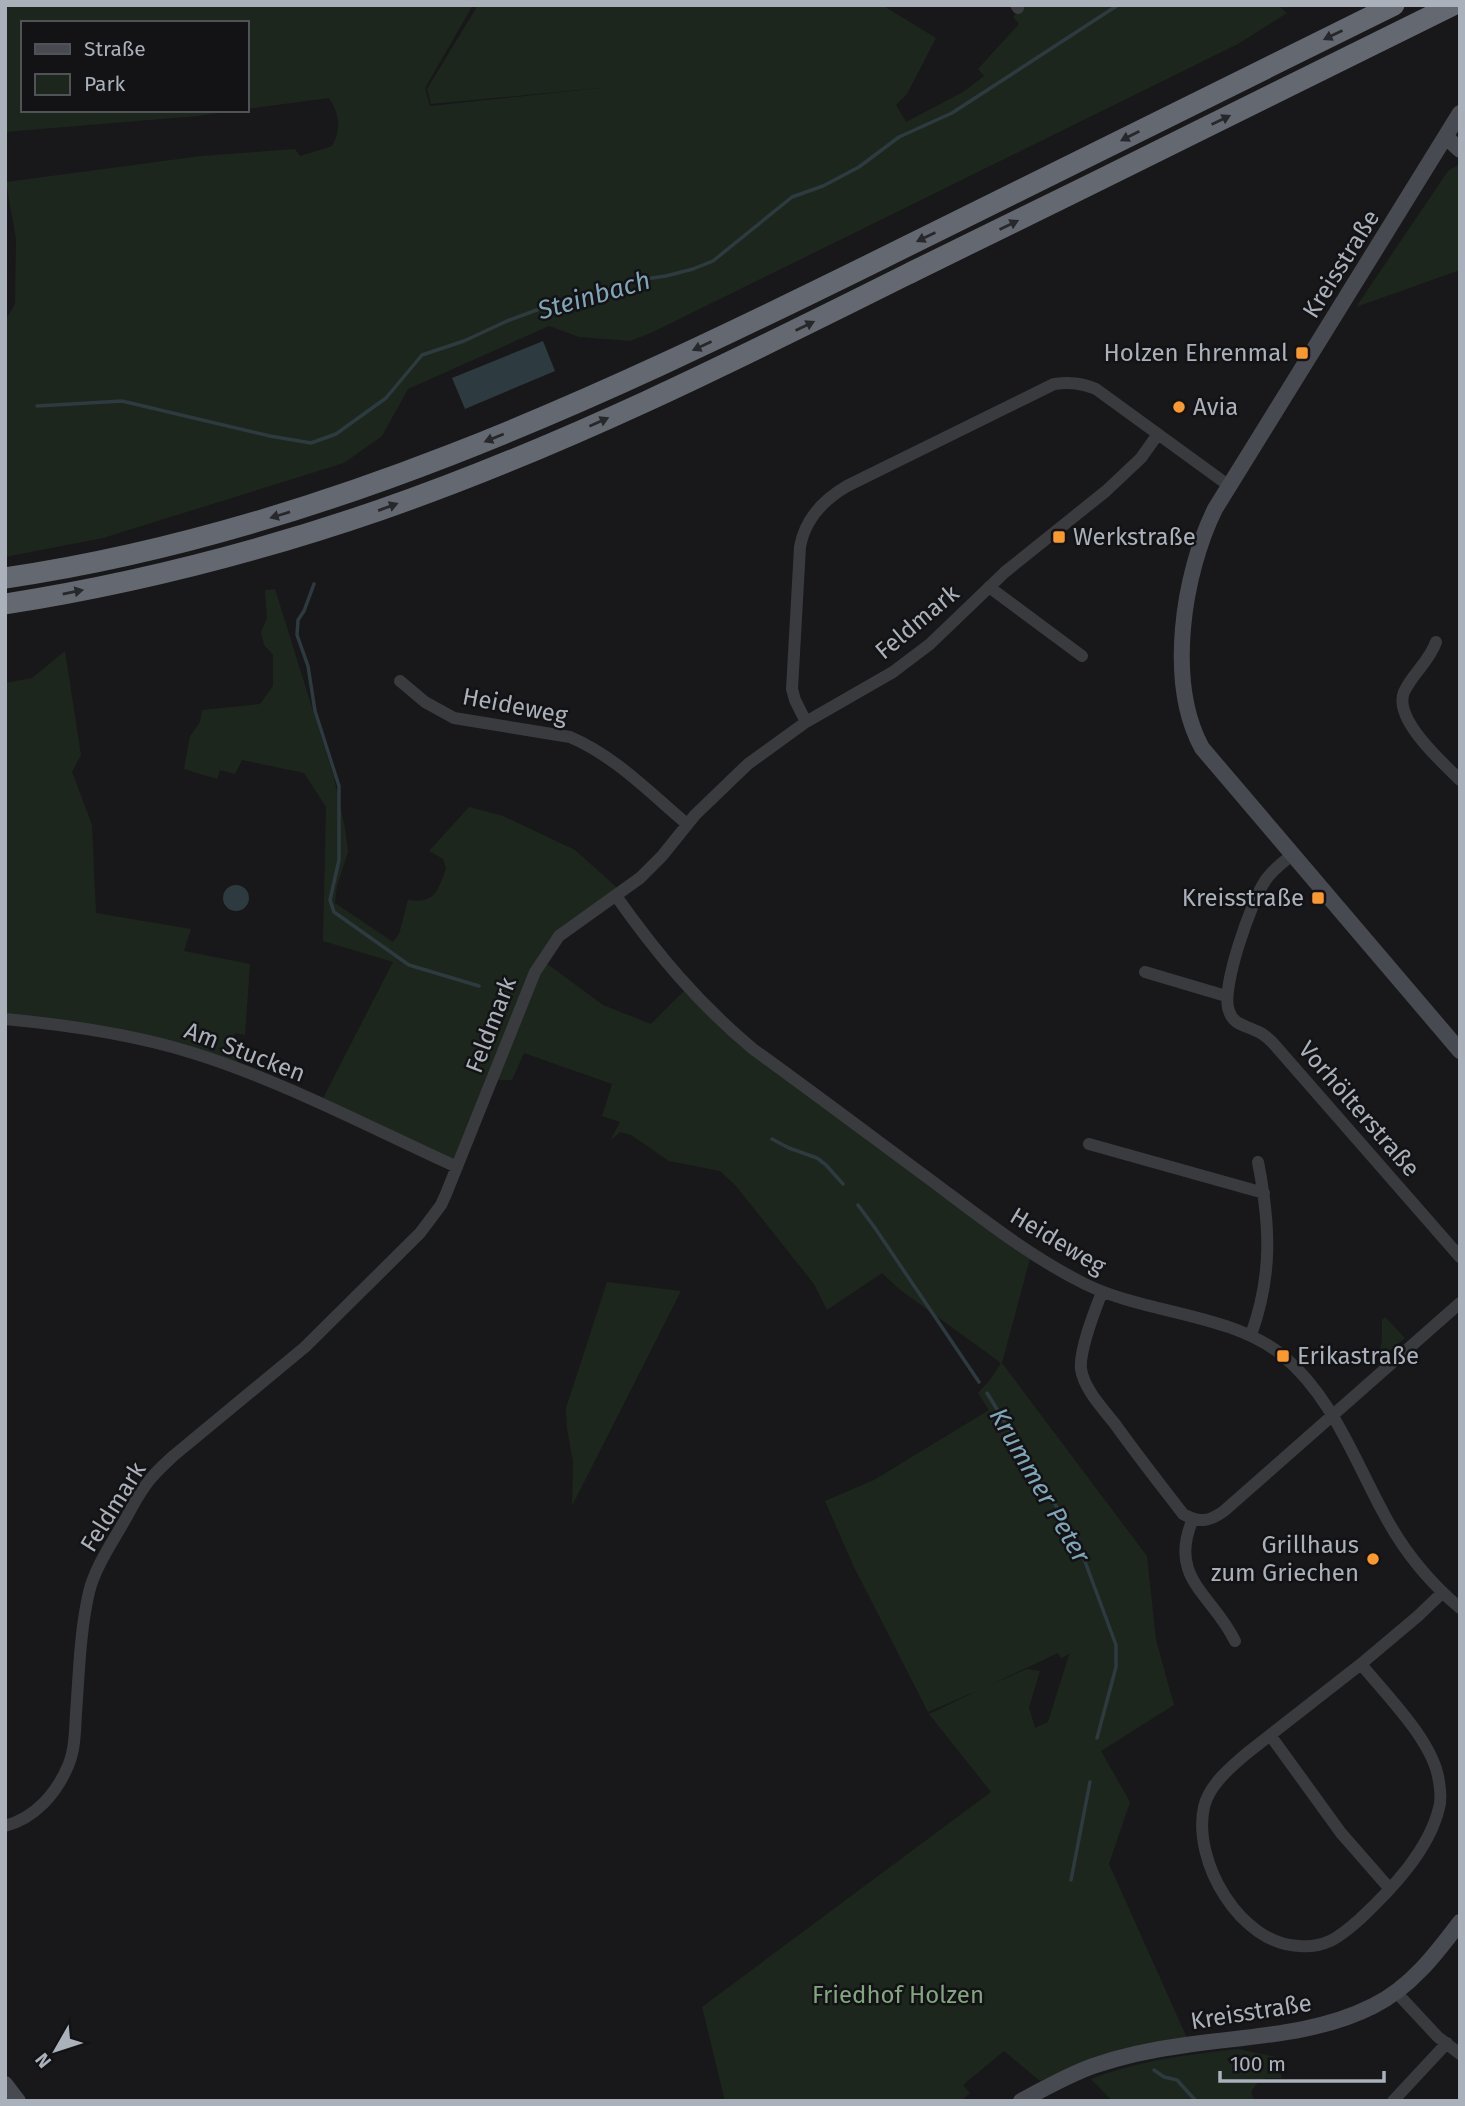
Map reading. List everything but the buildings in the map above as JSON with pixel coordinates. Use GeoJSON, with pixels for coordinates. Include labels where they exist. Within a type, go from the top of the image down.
{"type":"FeatureCollection","features":[{"type":"Feature","properties":{"kind":"highway"},"geometry":{"type":"LineString","coordinates":[[5,578],[146,551],[314,505],[457,453],[553,414],[764,317],[1394,5]]}},
{"type":"Feature","properties":{"kind":"highway"},"geometry":{"type":"LineString","coordinates":[[5,604],[125,582],[251,551],[383,509],[479,473],[651,399],[775,340],[1453,5]]}},
{"type":"Feature","properties":{"kind":"main road","name":"Kreisstraße"},"geometry":{"type":"LineString","coordinates":[[1460,113],[1228,485],[1205,530],[1193,568],[1182,660],[1190,721],[1202,748],[1460,1051]]}},
{"type":"Feature","properties":{"kind":"main road"},"geometry":{"type":"LineString","coordinates":[[1446,137],[1460,150]]}},
{"type":"Feature","properties":{"kind":"main road","name":"Kreisstraße"},"geometry":{"type":"LineString","coordinates":[[1021,2101],[1094,2066],[1184,2045],[1314,2027],[1357,2014],[1373,2007],[1411,1979],[1432,1958],[1460,1922]]}},
{"type":"Feature","properties":{"kind":"main road"},"geometry":{"type":"LineString","coordinates":[[5,2084],[18,2101]]}},
{"type":"Feature","properties":{"kind":"street"},"geometry":{"type":"LineString","coordinates":[[806,722],[792,689],[800,547],[806,526],[816,511],[834,494],[1054,384],[1069,382],[1083,383],[1096,389],[1228,485]]}},
{"type":"Feature","properties":{"kind":"street","name":"Feldmark"},"geometry":{"type":"LineString","coordinates":[[5,1826],[32,1815],[55,1790],[68,1766],[74,1741],[85,1616],[90,1590],[104,1558],[141,1492],[153,1475],[305,1348],[420,1233],[441,1205],[530,984],[542,960],[559,936],[640,878],[710,799],[748,764],[806,722],[842,703],[911,659],[936,639],[989,587],[1106,491],[1141,458],[1158,434]]}},
{"type":"Feature","properties":{"kind":"street"},"geometry":{"type":"LineString","coordinates":[[989,587],[1082,656]]}},
{"type":"Feature","properties":{"kind":"street"},"geometry":{"type":"LineString","coordinates":[[1436,642],[1432,655],[1403,694],[1402,703],[1409,723],[1460,780]]}},
{"type":"Feature","properties":{"kind":"street","name":"Heideweg"},"geometry":{"type":"LineString","coordinates":[[400,681],[425,702],[454,718],[570,737],[584,743],[614,762],[687,824]]}},
{"type":"Feature","properties":{"kind":"street"},"geometry":{"type":"LineString","coordinates":[[1145,972],[1226,996],[1243,928],[1252,905],[1275,868],[1292,855]]}},
{"type":"Feature","properties":{"kind":"street","name":"Heideweg"},"geometry":{"type":"LineString","coordinates":[[616,897],[688,988],[720,1022],[1031,1255],[1102,1292],[1237,1330],[1277,1351],[1301,1372],[1332,1416],[1397,1537],[1418,1566],[1442,1593],[1460,1608]]}},
{"type":"Feature","properties":{"kind":"street","name":"Vorhölterstraße"},"geometry":{"type":"LineString","coordinates":[[1226,996],[1228,1011],[1234,1020],[1272,1042],[1460,1257]]}},
{"type":"Feature","properties":{"kind":"street","name":"Am Stucken"},"geometry":{"type":"LineString","coordinates":[[5,1019],[109,1033],[194,1053],[270,1081],[457,1167]]}},
{"type":"Feature","properties":{"kind":"street"},"geometry":{"type":"LineString","coordinates":[[1089,1144],[1264,1193]]}},
{"type":"Feature","properties":{"kind":"street"},"geometry":{"type":"LineString","coordinates":[[1251,1335],[1259,1313],[1268,1254],[1268,1224],[1258,1162]]}},
{"type":"Feature","properties":{"kind":"street"},"geometry":{"type":"LineString","coordinates":[[1102,1292],[1084,1349],[1081,1368],[1086,1384],[1184,1514],[1204,1521],[1214,1518],[1460,1303]]}},
{"type":"Feature","properties":{"kind":"street"},"geometry":{"type":"LineString","coordinates":[[1193,1519],[1184,1555],[1188,1568],[1194,1584],[1227,1625],[1235,1641]]}},
{"type":"Feature","properties":{"kind":"street"},"geometry":{"type":"LineString","coordinates":[[1361,1664],[1424,1742],[1438,1777],[1440,1806],[1434,1824],[1416,1857],[1390,1889],[1346,1931],[1331,1941],[1312,1946],[1278,1942],[1244,1920],[1215,1879],[1207,1854],[1203,1823],[1204,1806],[1210,1792],[1236,1763],[1361,1664],[1442,1593]]}},
{"type":"Feature","properties":{"kind":"street"},"geometry":{"type":"LineString","coordinates":[[1270,1735],[1341,1833],[1390,1889]]}},
{"type":"Feature","properties":{"kind":"street"},"geometry":{"type":"LineString","coordinates":[[1395,1991],[1460,2054]]}},
{"type":"Feature","properties":{"kind":"street"},"geometry":{"type":"LineString","coordinates":[[1394,2101],[1447,2043]]}},
{"type":"Feature","properties":{"kind":"green space"},"geometry":{"type":"Polygon","coordinates":[[[5,5],[473,5],[425,88],[430,106],[610,87],[431,104],[427,89],[478,5],[882,5],[936,38],[907,94],[896,105],[906,122],[963,92],[984,76],[978,69],[1019,24],[1013,17],[1024,5],[1278,5],[1287,13],[1238,44],[653,332],[630,341],[579,337],[549,326],[408,389],[382,436],[344,463],[103,538],[5,557],[5,321],[15,304],[16,239],[6,182],[201,156],[295,149],[300,156],[332,146],[338,127],[337,115],[329,98],[248,109],[248,21],[21,21],[21,112],[224,112],[5,132],[5,5]]]}},
{"type":"Feature","properties":{"kind":"green space"},"geometry":{"type":"Polygon","coordinates":[[[1460,164],[1460,270],[1356,307],[1448,171],[1460,164]]]}},
{"type":"Feature","properties":{"kind":"green space","name":"Friedhof Holzen"},"geometry":{"type":"Polygon","coordinates":[[[275,589],[334,778],[348,852],[337,886],[335,903],[393,942],[399,934],[408,900],[430,898],[443,877],[446,869],[443,859],[429,851],[469,807],[503,816],[575,850],[622,892],[589,914],[542,960],[603,1005],[651,1024],[687,988],[720,1022],[1031,1255],[1002,1363],[1147,1556],[1156,1640],[1174,1705],[1101,1751],[1130,1802],[1109,1864],[1187,2038],[1091,2060],[1040,2081],[1004,2051],[963,2085],[970,2093],[964,2098],[965,2101],[725,2101],[702,2007],[991,1792],[929,1714],[979,1690],[928,1712],[854,1567],[825,1501],[874,1480],[989,1410],[978,1393],[1001,1363],[899,1289],[882,1273],[827,1310],[814,1284],[736,1186],[720,1171],[669,1161],[631,1135],[620,1132],[610,1141],[620,1122],[602,1116],[612,1084],[524,1053],[512,1080],[498,1080],[457,1167],[320,1104],[393,962],[323,941],[326,807],[304,773],[242,760],[235,774],[220,770],[217,779],[184,769],[190,736],[200,722],[202,710],[260,704],[273,686],[273,655],[264,645],[261,632],[267,618],[265,590],[275,589]],[[1058,1653],[990,1685],[1027,1669],[1040,1671],[1029,1707],[1035,1728],[1048,1722],[1071,1653],[1061,1658],[1058,1653]]]}},
{"type":"Feature","properties":{"kind":"green space"},"geometry":{"type":"Polygon","coordinates":[[[65,651],[81,755],[72,772],[92,825],[96,913],[191,929],[184,951],[250,964],[245,1035],[235,1033],[231,1046],[241,1050],[236,1068],[194,1053],[5,1019],[5,683],[32,678],[65,651]]]}},
{"type":"Feature","properties":{"kind":"green space"},"geometry":{"type":"Polygon","coordinates":[[[607,1282],[681,1291],[572,1506],[573,1462],[566,1408],[607,1282]]]}},
{"type":"Feature","properties":{"kind":"green space"},"geometry":{"type":"Polygon","coordinates":[[[1385,1317],[1405,1338],[1385,1355],[1380,1349],[1382,1320],[1385,1317]]]}},
{"type":"Feature","properties":{"kind":"green space"},"geometry":{"type":"Polygon","coordinates":[[[1238,2049],[1276,2057],[1282,2078],[1267,2078],[1257,2083],[1251,2093],[1255,2101],[1112,2101],[1091,2079],[1146,2063],[1238,2049]]]}},
{"type":"Feature","properties":{"kind":"shaded area"},"geometry":{"type":"Polygon","coordinates":[[[543,341],[555,371],[465,409],[452,378],[543,341]]]}},
{"type":"Feature","properties":{"kind":"shaded area"},"geometry":{"type":"Polygon","coordinates":[[[236,885],[245,889],[249,898],[245,907],[236,911],[227,907],[223,898],[227,889],[236,885]]]}},
{"type":"Feature","properties":{"kind":"waterway","name":"Steinbach"},"geometry":{"type":"LineString","coordinates":[[37,406],[122,401],[311,443],[336,434],[386,398],[422,355],[464,341],[542,308],[638,280],[693,269],[713,261],[792,197],[823,186],[859,167],[899,137],[952,113],[1118,5]]}},
{"type":"Feature","properties":{"kind":"waterway","name":"Krummer Peter"},"geometry":{"type":"LineString","coordinates":[[314,584],[298,620],[297,635],[308,666],[315,711],[339,786],[339,860],[330,900],[334,912],[409,965],[479,986]]}},
{"type":"Feature","properties":{"kind":"waterway","name":"Krummer Peter"},"geometry":{"type":"LineString","coordinates":[[772,1139],[817,1158],[843,1184]]}},
{"type":"Feature","properties":{"kind":"waterway","name":"Krummer Peter"},"geometry":{"type":"LineString","coordinates":[[858,1205],[979,1382]]}},
{"type":"Feature","properties":{"kind":"waterway","name":"Krummer Peter"},"geometry":{"type":"LineString","coordinates":[[987,1393],[1077,1540],[1116,1645],[1116,1667],[1097,1738]]}},
{"type":"Feature","properties":{"kind":"waterway","name":"Krummer Peter"},"geometry":{"type":"LineString","coordinates":[[1071,1880],[1090,1782]]}},
{"type":"Feature","properties":{"kind":"waterway","name":"Krummer Peter"},"geometry":{"type":"LineString","coordinates":[[1154,2070],[1164,2077],[1177,2080],[1196,2101]]}},
{"type":"Feature","properties":{"kind":"place","name":"Holzen Ehrenmal"},"geometry":{"type":"Point","coordinates":[1302,353]}},
{"type":"Feature","properties":{"kind":"place","name":"Avia"},"geometry":{"type":"Point","coordinates":[1179,407]}},
{"type":"Feature","properties":{"kind":"place","name":"Werkstraße"},"geometry":{"type":"Point","coordinates":[1059,537]}},
{"type":"Feature","properties":{"kind":"place","name":"Kreisstraße"},"geometry":{"type":"Point","coordinates":[1318,898]}},
{"type":"Feature","properties":{"kind":"place","name":"Erikastraße"},"geometry":{"type":"Point","coordinates":[1283,1356]}},
{"type":"Feature","properties":{"kind":"place","name":"Grillhaus zum Griechen"},"geometry":{"type":"Point","coordinates":[1373,1559]}}]}
